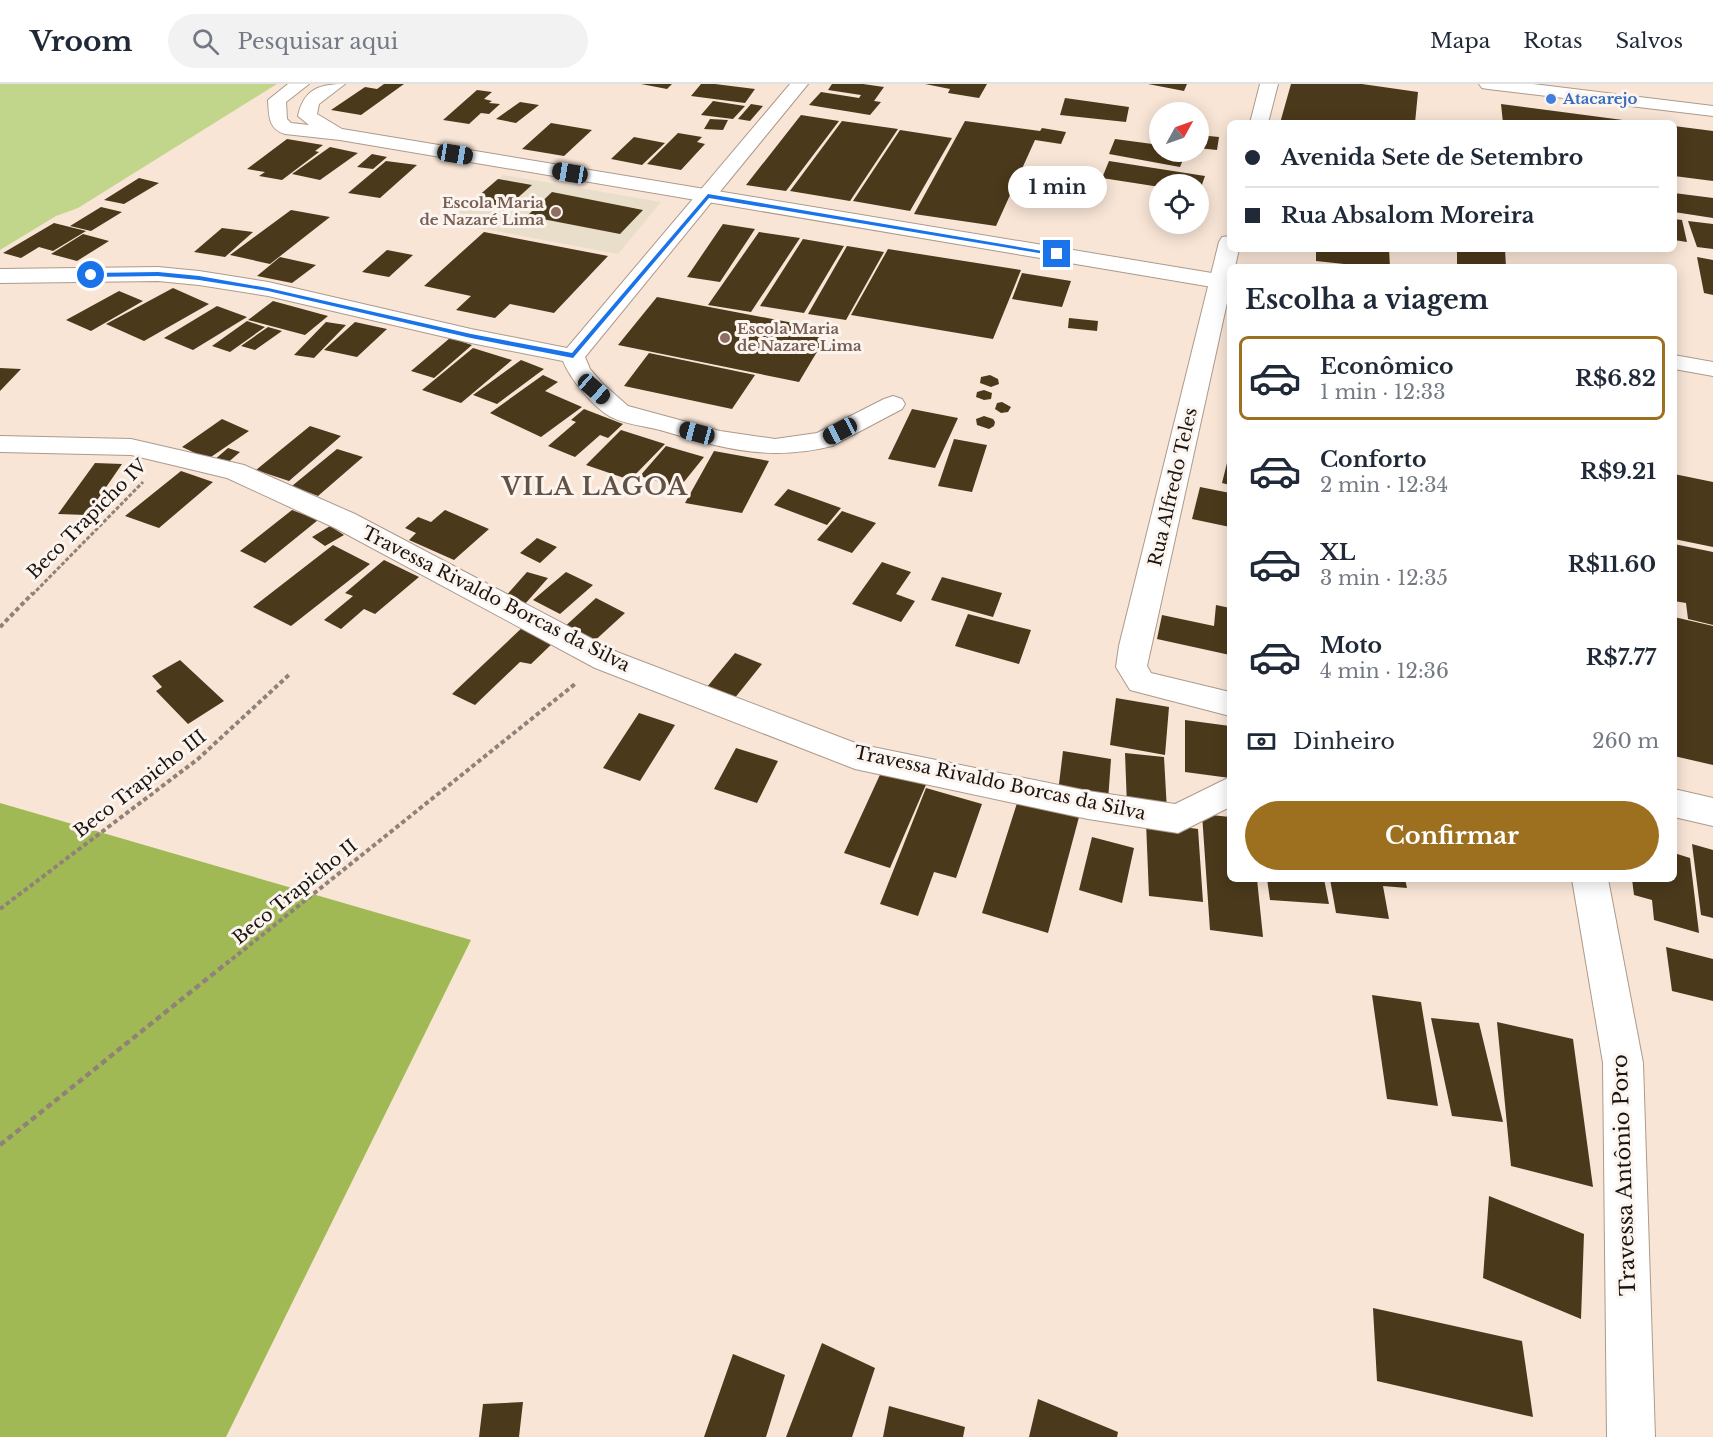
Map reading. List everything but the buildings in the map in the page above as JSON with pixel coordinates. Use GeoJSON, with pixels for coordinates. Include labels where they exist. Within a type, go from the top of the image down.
{"type":"FeatureCollection","features":[{"type":"Feature","properties":{"kind":"street"},"geometry":{"type":"LineString","coordinates":[[300,84],[277,100],[278,120],[285,128],[340,134],[1225,282]]}},
{"type":"Feature","properties":{"kind":"street"},"geometry":{"type":"LineString","coordinates":[[336,84],[310,102],[307,116],[340,134]]}},
{"type":"Feature","properties":{"kind":"street"},"geometry":{"type":"LineString","coordinates":[[573,356],[799,84]]}},
{"type":"Feature","properties":{"kind":"street"},"geometry":{"type":"LineString","coordinates":[[1260,120],[1269,84]]}},
{"type":"Feature","properties":{"kind":"street"},"geometry":{"type":"LineString","coordinates":[[1488,84],[1713,111]]}},
{"type":"Feature","properties":{"kind":"street"},"geometry":{"type":"LineString","coordinates":[[1580,84],[1713,100]]}},
{"type":"Feature","properties":{"kind":"street","name":"Rua Alfredo Teles"},"geometry":{"type":"LineString","coordinates":[[1227,266],[1225,282],[1134,646],[1131,667],[1141,682],[1227,703]]}},
{"type":"Feature","properties":{"kind":"street"},"geometry":{"type":"LineString","coordinates":[[0,276],[158,274],[199,278],[279,292],[471,336],[573,356]]}},
{"type":"Feature","properties":{"kind":"street"},"geometry":{"type":"LineString","coordinates":[[573,356],[579,371],[594,389],[619,411],[719,439],[775,447],[823,440],[892,404]]}},
{"type":"Feature","properties":{"kind":"street"},"geometry":{"type":"LineString","coordinates":[[1677,363],[1713,369]]}},
{"type":"Feature","properties":{"kind":"street","name":"Travessa Rivaldo Borcas da Silva"},"geometry":{"type":"LineString","coordinates":[[0,444],[131,447],[235,471],[345,521],[606,660],[855,756],[1077,802],[1178,819],[1227,793]]}},
{"type":"Feature","properties":{"kind":"street"},"geometry":{"type":"LineString","coordinates":[[1677,804],[1713,812]]}},
{"type":"Feature","properties":{"kind":"street","name":"Travessa Antônio Poro"},"geometry":{"type":"LineString","coordinates":[[1591,882],[1623,1063],[1632,1437]]}},
{"type":"Feature","properties":{"kind":"path","name":"Beco Trapicho IV"},"geometry":{"type":"LineString","coordinates":[[0,627],[169,456]]}},
{"type":"Feature","properties":{"kind":"path","name":"Beco Trapicho II"},"geometry":{"type":"LineString","coordinates":[[0,1145],[606,660]]}},
{"type":"Feature","properties":{"kind":"path","name":"Beco Trapicho III"},"geometry":{"type":"LineString","coordinates":[[0,909],[198,759],[291,673]]}},
{"type":"Feature","properties":{"kind":"shaded area","name":"Escola Maria de Nazaré Lima"},"geometry":{"type":"Polygon","coordinates":[[[503,175],[661,202],[618,254],[448,222],[503,175]]]}},
{"type":"Feature","properties":{"kind":"green space"},"geometry":{"type":"Polygon","coordinates":[[[0,84],[277,84],[78,208],[56,216],[0,250],[0,84]]]}},
{"type":"Feature","properties":{"kind":"green space"},"geometry":{"type":"Polygon","coordinates":[[[0,803],[471,940],[226,1437],[0,1437],[0,803]]]}},
{"type":"Feature","properties":{"kind":"place","name":"Atacarejo"},"geometry":{"type":"Point","coordinates":[1551,99]}},
{"type":"Feature","properties":{"kind":"place","name":"Escola Maria de Nazaré Lima"},"geometry":{"type":"Point","coordinates":[556,212]}},
{"type":"Feature","properties":{"kind":"place","name":"Escola Maria de Nazare Lima"},"geometry":{"type":"Point","coordinates":[725,338]}},
{"type":"Feature","properties":{"kind":"district","name":"VILA LAGOA"},"geometry":{"type":"Point","coordinates":[595,487]}},
{"type":"Feature","properties":{"kind":"route"},"geometry":{"type":"LineString","coordinates":[[91,275],[158,274],[199,278],[268,290],[471,336],[573,356],[708,196],[1057,254]]}}]}
